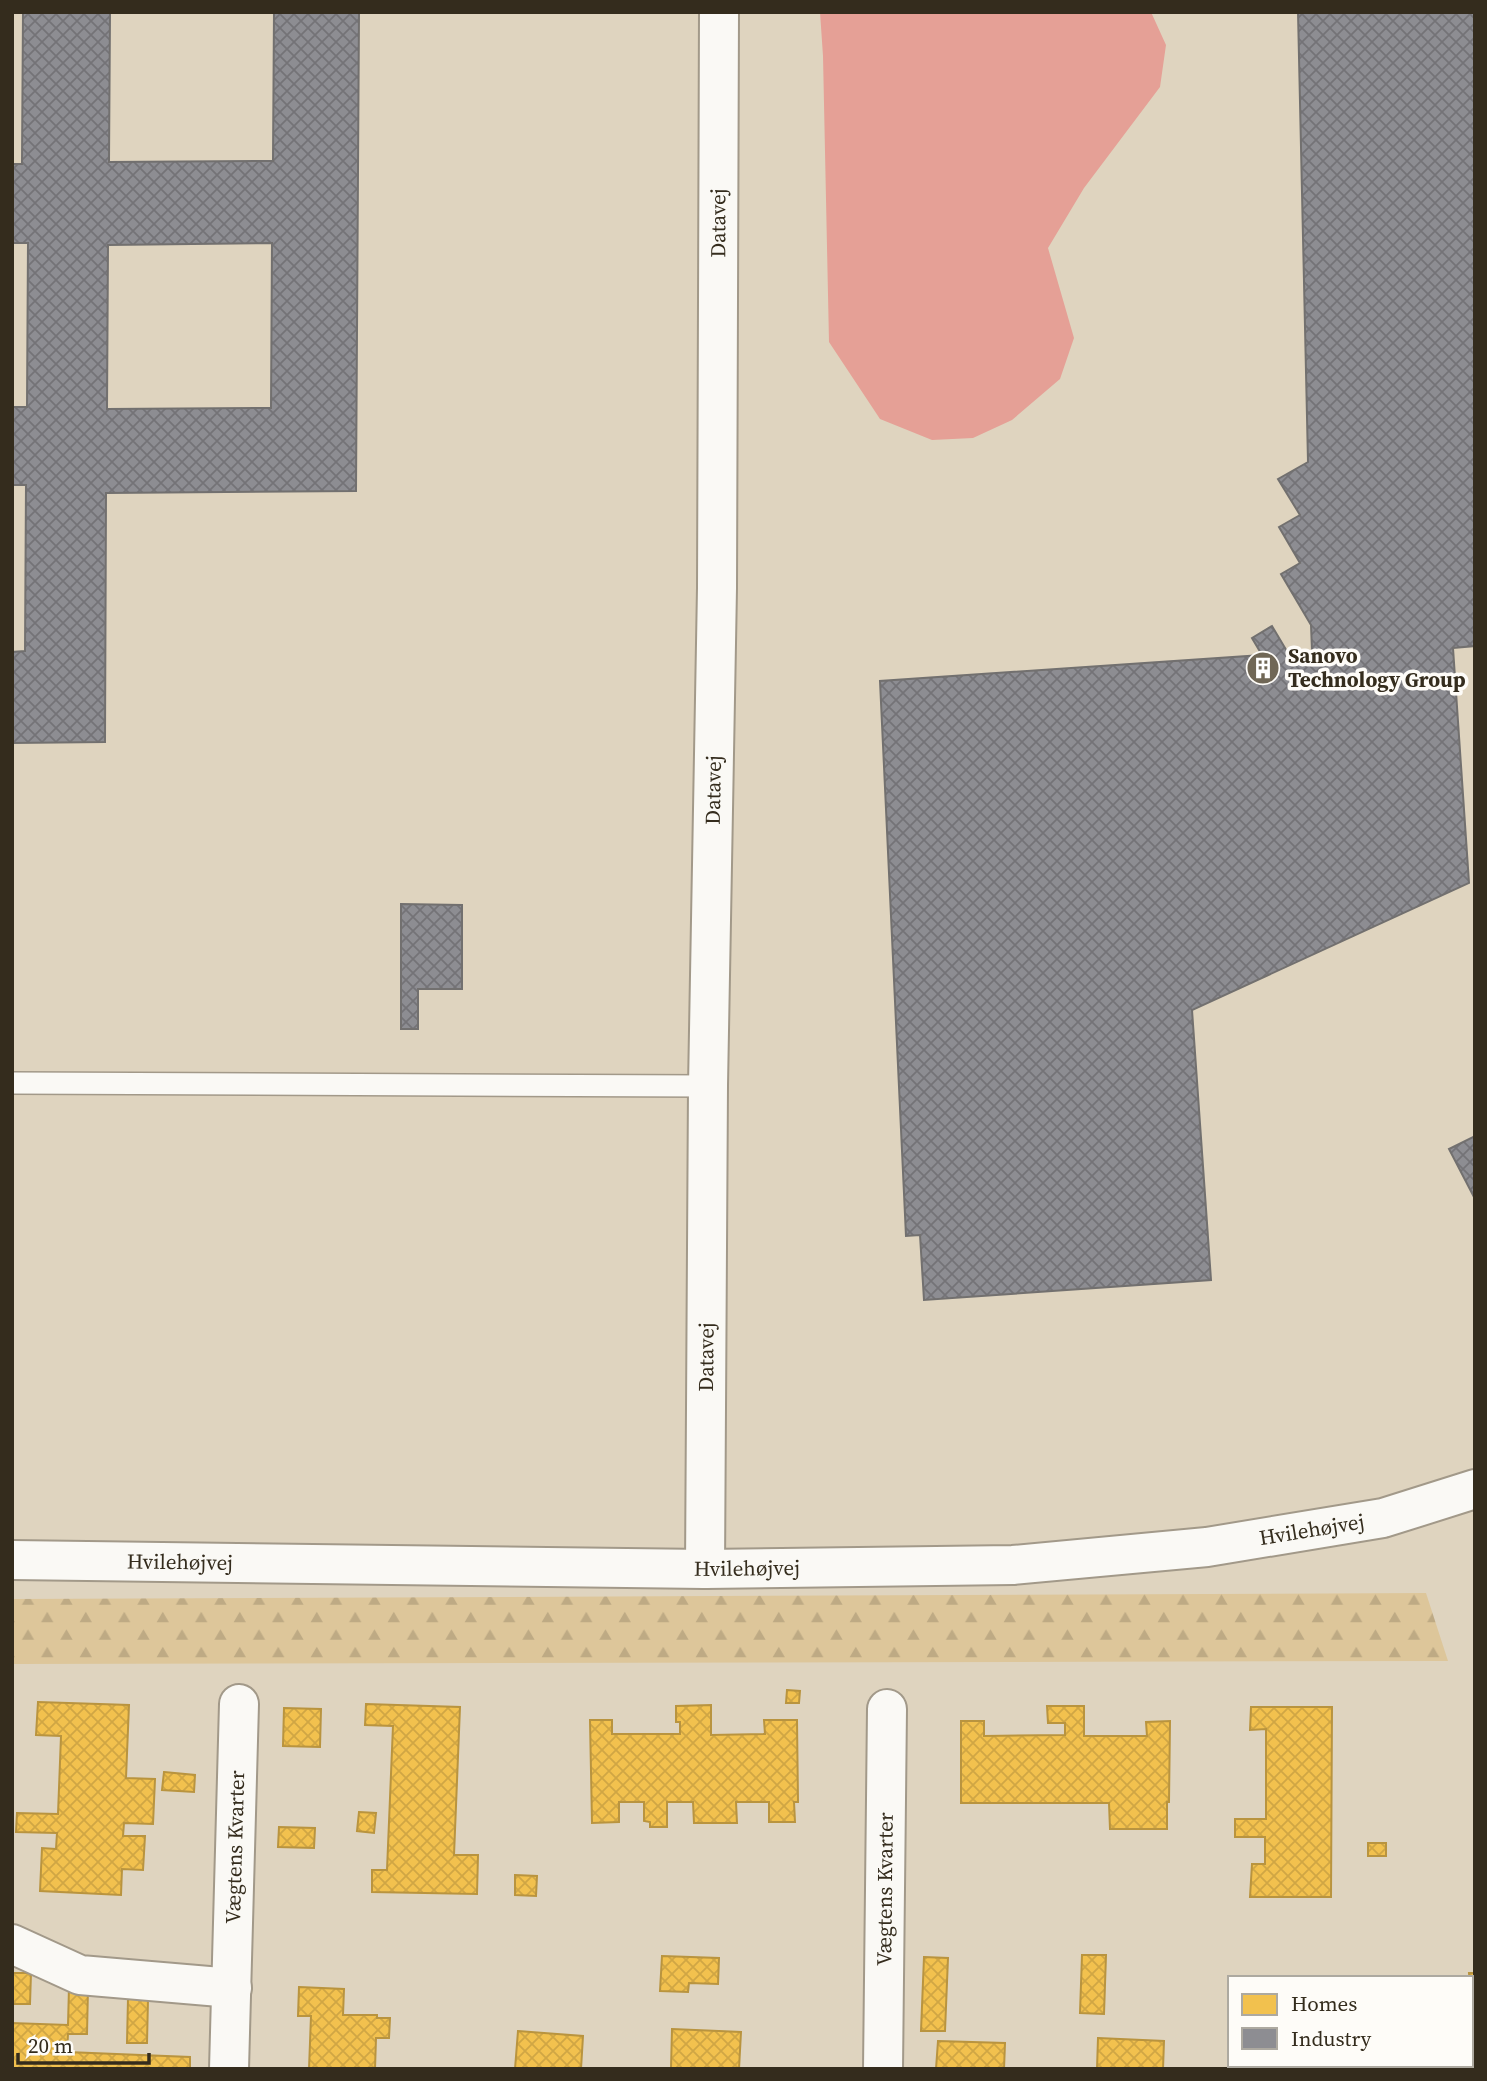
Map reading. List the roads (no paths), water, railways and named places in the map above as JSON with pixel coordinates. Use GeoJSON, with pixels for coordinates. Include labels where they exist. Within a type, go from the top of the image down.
{"type":"FeatureCollection","features":[{"type":"Feature","properties":{"kind":"street","name":"Datavej"},"geometry":{"type":"LineString","coordinates":[[705,1569],[708,1086],[717,574],[719,12]]}},
{"type":"Feature","properties":{"kind":"street","name":"Hvilehøjvej"},"geometry":{"type":"LineString","coordinates":[[12,1560],[705,1569],[1013,1565],[1207,1547],[1384,1518],[1475,1489]]}},
{"type":"Feature","properties":{"kind":"street","name":"Vægtens Kvarter"},"geometry":{"type":"LineString","coordinates":[[229,2069],[239,1704]]}},
{"type":"Feature","properties":{"kind":"street","name":"Vægtens Kvarter"},"geometry":{"type":"LineString","coordinates":[[883,2069],[887,1710]]}},
{"type":"Feature","properties":{"kind":"street"},"geometry":{"type":"LineString","coordinates":[[12,1944],[80,1975],[232,1988]]}},
{"type":"Feature","properties":{"kind":"lane"},"geometry":{"type":"LineString","coordinates":[[12,1083],[708,1086]]}},
{"type":"Feature","properties":{"kind":"place","name":"Sanovo Technology Group"},"geometry":{"type":"Point","coordinates":[1263,668]}}]}
